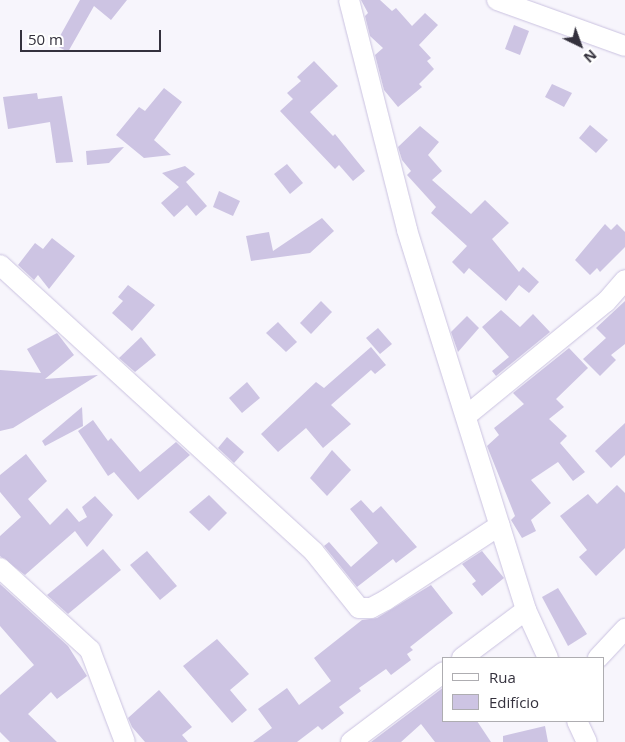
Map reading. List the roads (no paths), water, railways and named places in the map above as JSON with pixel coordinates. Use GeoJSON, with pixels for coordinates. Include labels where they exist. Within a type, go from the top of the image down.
{"type":"FeatureCollection","features":[{"type":"Feature","properties":{"kind":"street"},"geometry":{"type":"LineString","coordinates":[[349,0],[407,230],[526,610],[548,657]]}},
{"type":"Feature","properties":{"kind":"street"},"geometry":{"type":"LineString","coordinates":[[497,0],[625,46]]}},
{"type":"Feature","properties":{"kind":"street"},"geometry":{"type":"LineString","coordinates":[[0,265],[314,552],[359,608],[371,608],[386,600],[500,525]]}},
{"type":"Feature","properties":{"kind":"street"},"geometry":{"type":"LineString","coordinates":[[466,416],[606,302],[625,280]]}},
{"type":"Feature","properties":{"kind":"street"},"geometry":{"type":"LineString","coordinates":[[0,568],[90,650],[125,742]]}},
{"type":"Feature","properties":{"kind":"street"},"geometry":{"type":"LineString","coordinates":[[463,657],[526,610]]}},
{"type":"Feature","properties":{"kind":"street"},"geometry":{"type":"LineString","coordinates":[[599,657],[625,630]]}},
{"type":"Feature","properties":{"kind":"street"},"geometry":{"type":"LineString","coordinates":[[351,742],[442,674]]}},
{"type":"Feature","properties":{"kind":"street"},"geometry":{"type":"LineString","coordinates":[[577,722],[587,742]]}}]}
